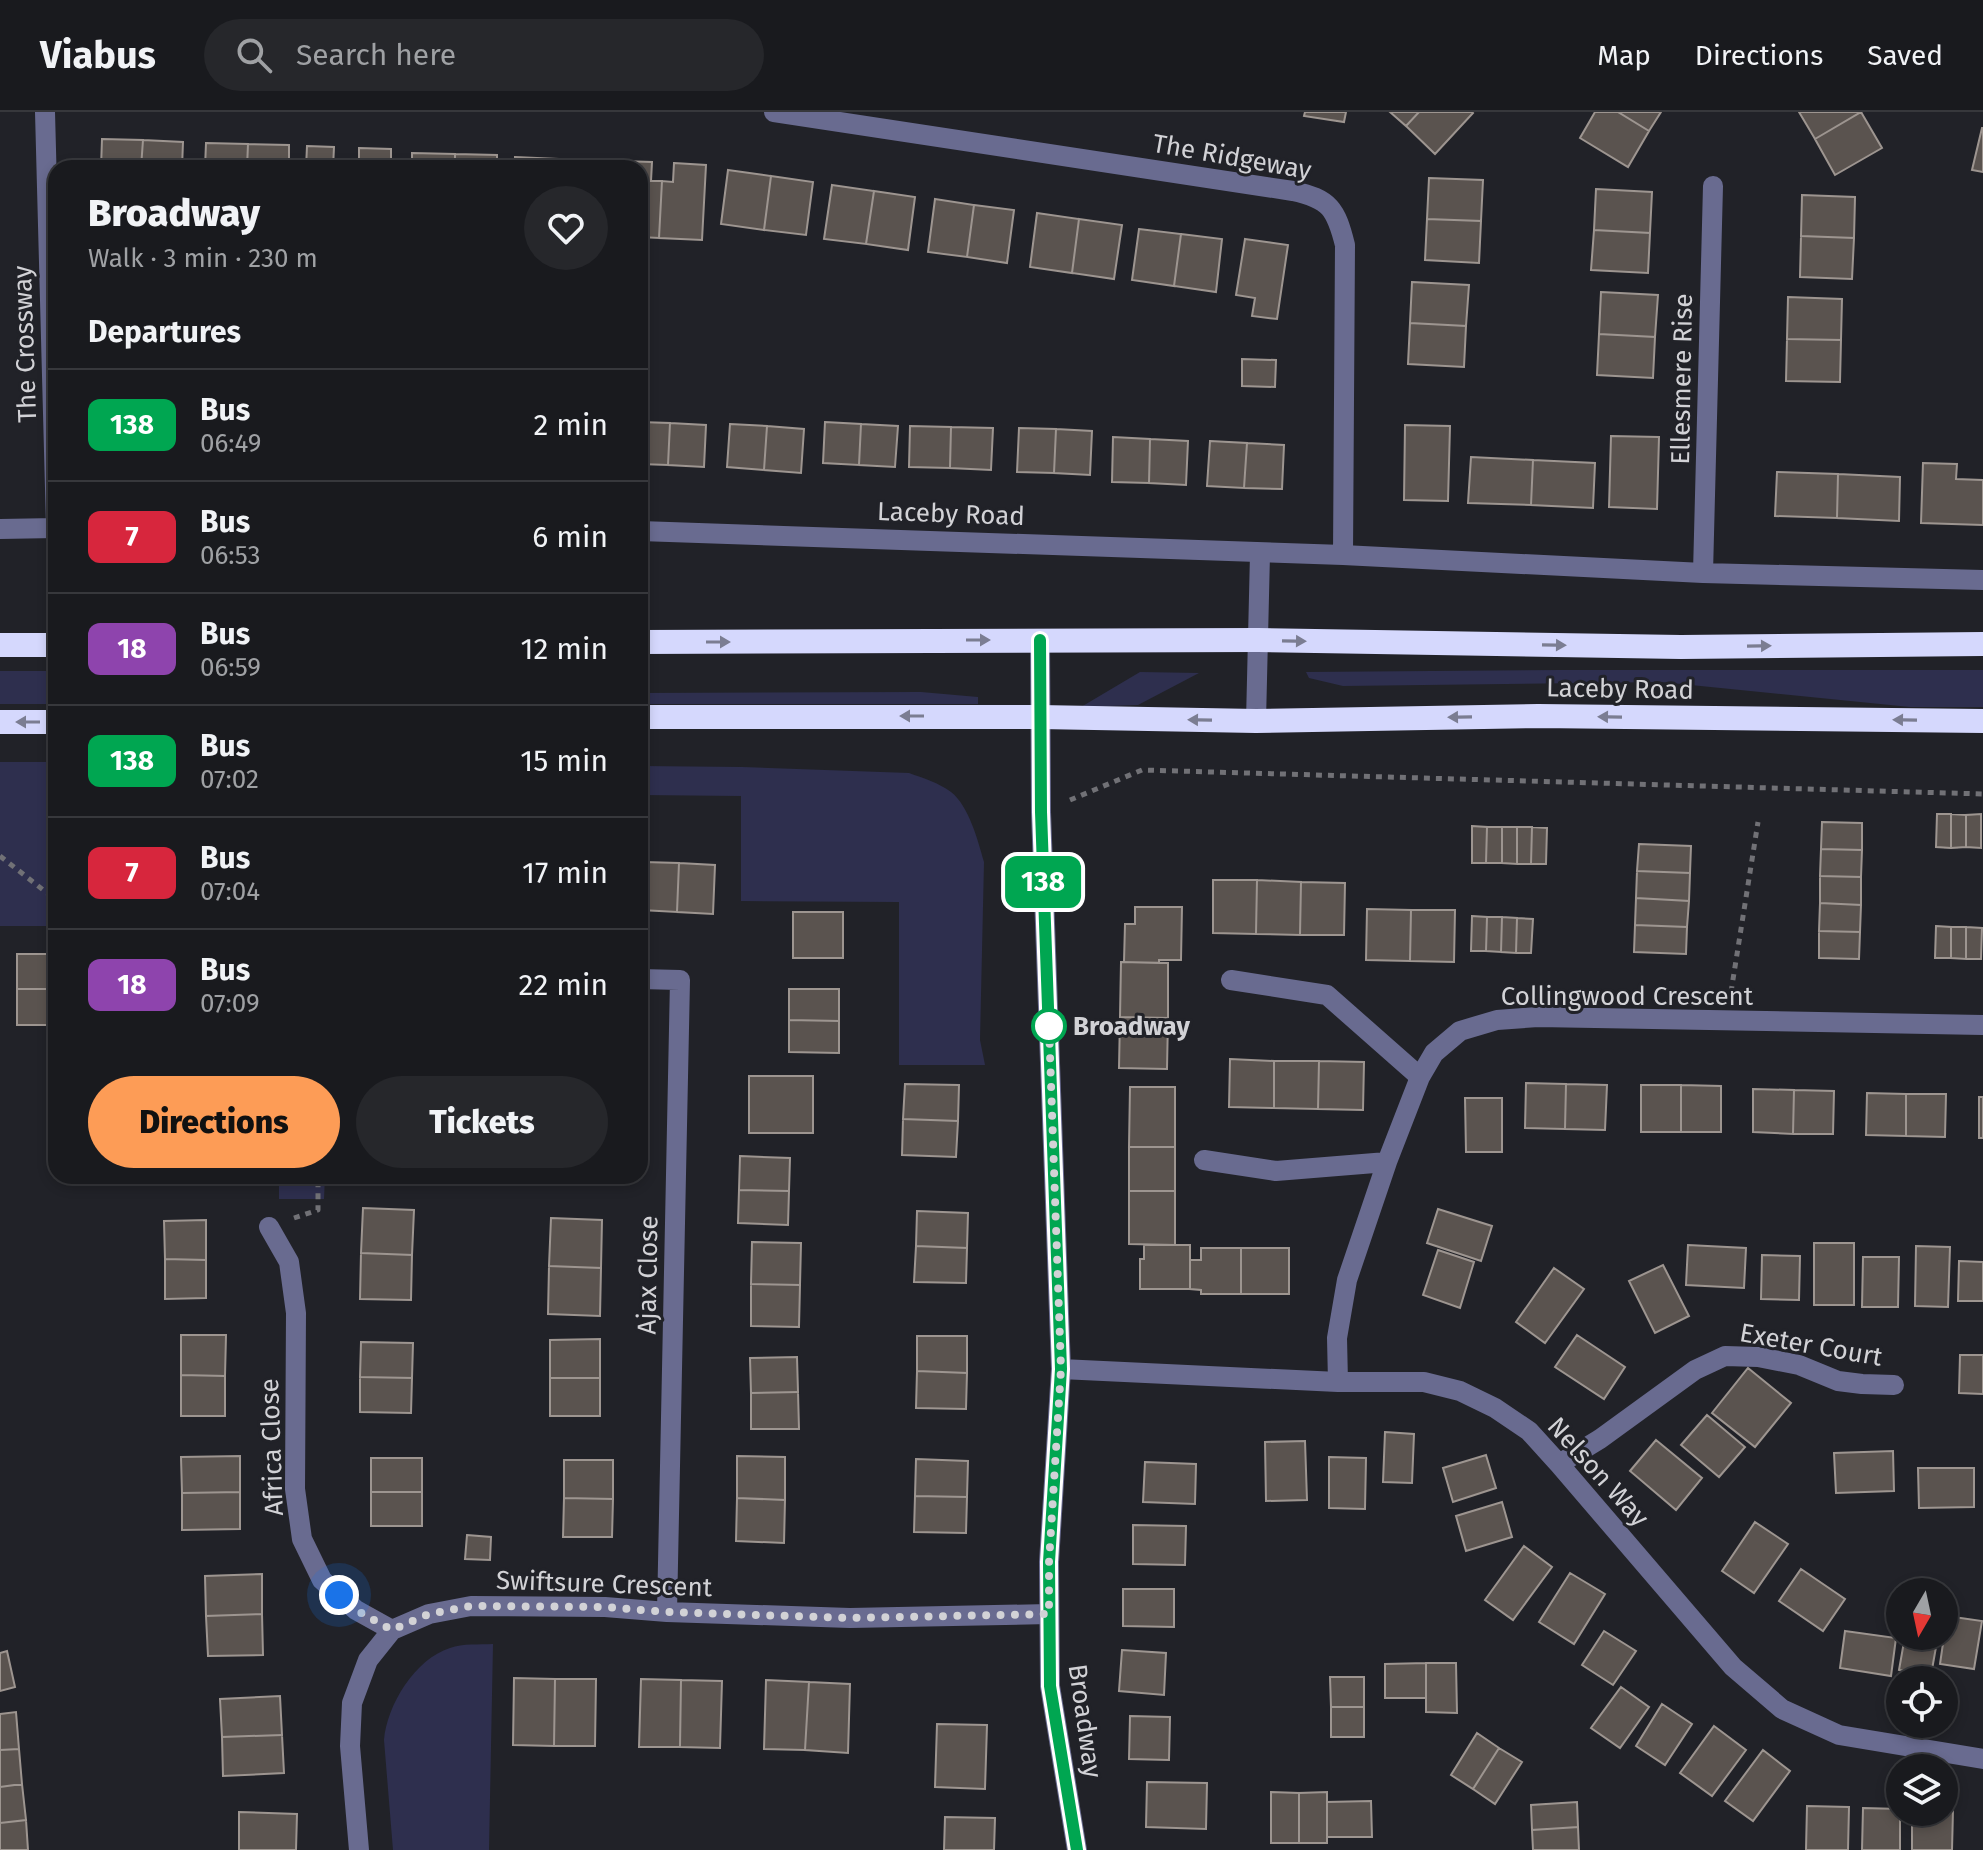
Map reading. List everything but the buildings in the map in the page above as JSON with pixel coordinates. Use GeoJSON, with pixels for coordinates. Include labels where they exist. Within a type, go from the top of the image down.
{"type":"FeatureCollection","features":[{"type":"Feature","properties":{"kind":"highway","name":"Laceby Road"},"geometry":{"type":"LineString","coordinates":[[648,642],[1258,640],[1681,647],[1983,644]]}},
{"type":"Feature","properties":{"kind":"highway"},"geometry":{"type":"LineString","coordinates":[[0,645],[48,645]]}},
{"type":"Feature","properties":{"kind":"highway","name":"Laceby Road"},"geometry":{"type":"LineString","coordinates":[[648,717],[1040,717],[1256,721],[1538,716],[1983,721]]}},
{"type":"Feature","properties":{"kind":"highway"},"geometry":{"type":"LineString","coordinates":[[0,722],[48,722]]}},
{"type":"Feature","properties":{"kind":"street","name":"The Crossway"},"geometry":{"type":"LineString","coordinates":[[45,112],[48,225]]}},
{"type":"Feature","properties":{"kind":"street","name":"The Ridgeway"},"geometry":{"type":"LineString","coordinates":[[774,112],[1293,191],[1313,195],[1329,205],[1340,223],[1345,245],[1343,555]]}},
{"type":"Feature","properties":{"kind":"street","name":"Ellesmere Rise"},"geometry":{"type":"LineString","coordinates":[[1703,573],[1713,186]]}},
{"type":"Feature","properties":{"kind":"street"},"geometry":{"type":"LineString","coordinates":[[0,529],[48,527]]}},
{"type":"Feature","properties":{"kind":"street","name":"Laceby Road"},"geometry":{"type":"LineString","coordinates":[[648,531],[1343,555],[1703,573],[1983,580]]}},
{"type":"Feature","properties":{"kind":"street"},"geometry":{"type":"LineString","coordinates":[[1256,721],[1260,554]]}},
{"type":"Feature","properties":{"kind":"street","name":"Broadway"},"geometry":{"type":"LineString","coordinates":[[1040,640],[1041,812],[1061,1369],[1049,1562],[1050,1686],[1077,1850]]}},
{"type":"Feature","properties":{"kind":"street","name":"Ajax Close"},"geometry":{"type":"LineString","coordinates":[[648,979],[680,980],[667,1612]]}},
{"type":"Feature","properties":{"kind":"street"},"geometry":{"type":"LineString","coordinates":[[1231,980],[1327,995],[1420,1077]]}},
{"type":"Feature","properties":{"kind":"street","name":"Collingwood Crescent"},"geometry":{"type":"LineString","coordinates":[[1338,1382],[1337,1338],[1347,1280],[1387,1162],[1420,1077],[1434,1053],[1460,1031],[1497,1020],[1538,1017],[1983,1025]]}},
{"type":"Feature","properties":{"kind":"street"},"geometry":{"type":"LineString","coordinates":[[1204,1160],[1276,1171],[1387,1162]]}},
{"type":"Feature","properties":{"kind":"street","name":"Africa Close"},"geometry":{"type":"LineString","coordinates":[[269,1227],[289,1262],[296,1313],[295,1489],[302,1539],[322,1580],[356,1610],[392,1630]]}},
{"type":"Feature","properties":{"kind":"street","name":"Exeter Court"},"geometry":{"type":"LineString","coordinates":[[1559,1464],[1600,1439],[1695,1370],[1725,1356],[1758,1357],[1799,1365],[1838,1381],[1894,1385]]}},
{"type":"Feature","properties":{"kind":"street","name":"Nelson Way"},"geometry":{"type":"LineString","coordinates":[[1061,1369],[1338,1382],[1424,1382],[1460,1391],[1495,1408],[1529,1431],[1733,1667],[1782,1709],[1839,1735],[1983,1759]]}},
{"type":"Feature","properties":{"kind":"street","name":"Swiftsure Crescent"},"geometry":{"type":"LineString","coordinates":[[359,1850],[350,1746],[352,1703],[368,1660],[392,1630],[429,1614],[471,1606],[605,1607],[850,1618],[1049,1614]]}},
{"type":"Feature","properties":{"kind":"path"},"geometry":{"type":"LineString","coordinates":[[1041,812],[1142,770],[1983,794]]}},
{"type":"Feature","properties":{"kind":"path"},"geometry":{"type":"LineString","coordinates":[[1727,1021],[1758,822]]}},
{"type":"Feature","properties":{"kind":"path"},"geometry":{"type":"LineString","coordinates":[[0,856],[48,894]]}},
{"type":"Feature","properties":{"kind":"path"},"geometry":{"type":"LineString","coordinates":[[269,1227],[318,1210],[318,1184]]}},
{"type":"Feature","properties":{"kind":"shaded area"},"geometry":{"type":"Polygon","coordinates":[[[1983,670],[1983,707],[1910,707],[1661,682],[1343,686],[1309,678],[1306,672],[1983,670]]]}},
{"type":"Feature","properties":{"kind":"shaded area"},"geometry":{"type":"Polygon","coordinates":[[[0,671],[48,671],[48,704],[0,704],[0,671]]]}},
{"type":"Feature","properties":{"kind":"shaded area"},"geometry":{"type":"Polygon","coordinates":[[[1140,672],[1199,673],[1138,705],[1081,707],[1140,672]]]}},
{"type":"Feature","properties":{"kind":"shaded area"},"geometry":{"type":"Polygon","coordinates":[[[921,692],[978,697],[978,704],[648,704],[648,693],[921,692]]]}},
{"type":"Feature","properties":{"kind":"shaded area"},"geometry":{"type":"Polygon","coordinates":[[[0,762],[48,762],[48,926],[0,926],[0,762]]]}},
{"type":"Feature","properties":{"kind":"shaded area"},"geometry":{"type":"Polygon","coordinates":[[[648,766],[909,773],[936,783],[957,798],[968,815],[984,862],[980,1040],[985,1065],[899,1065],[899,902],[741,901],[741,796],[648,795],[648,766]]]}},
{"type":"Feature","properties":{"kind":"shaded area"},"geometry":{"type":"Polygon","coordinates":[[[279,1184],[325,1184],[324,1199],[279,1199],[279,1184]]]}},
{"type":"Feature","properties":{"kind":"shaded area"},"geometry":{"type":"Polygon","coordinates":[[[493,1644],[489,1850],[393,1850],[384,1740],[397,1698],[425,1662],[437,1654],[460,1645],[493,1644]]]}},
{"type":"Feature","properties":{"kind":"bus line","name":"138"},"geometry":{"type":"LineString","coordinates":[[1040,640],[1041,812],[1061,1369],[1049,1562],[1050,1686],[1077,1850]]}},
{"type":"Feature","properties":{"kind":"place","name":"Broadway"},"geometry":{"type":"Point","coordinates":[1049,1026]}},
{"type":"Feature","properties":{"kind":"route"},"geometry":{"type":"LineString","coordinates":[[339,1595],[356,1610],[392,1630],[429,1614],[471,1606],[605,1607],[850,1618],[1049,1614],[1049,1562],[1061,1369],[1049,1026]]}}]}
